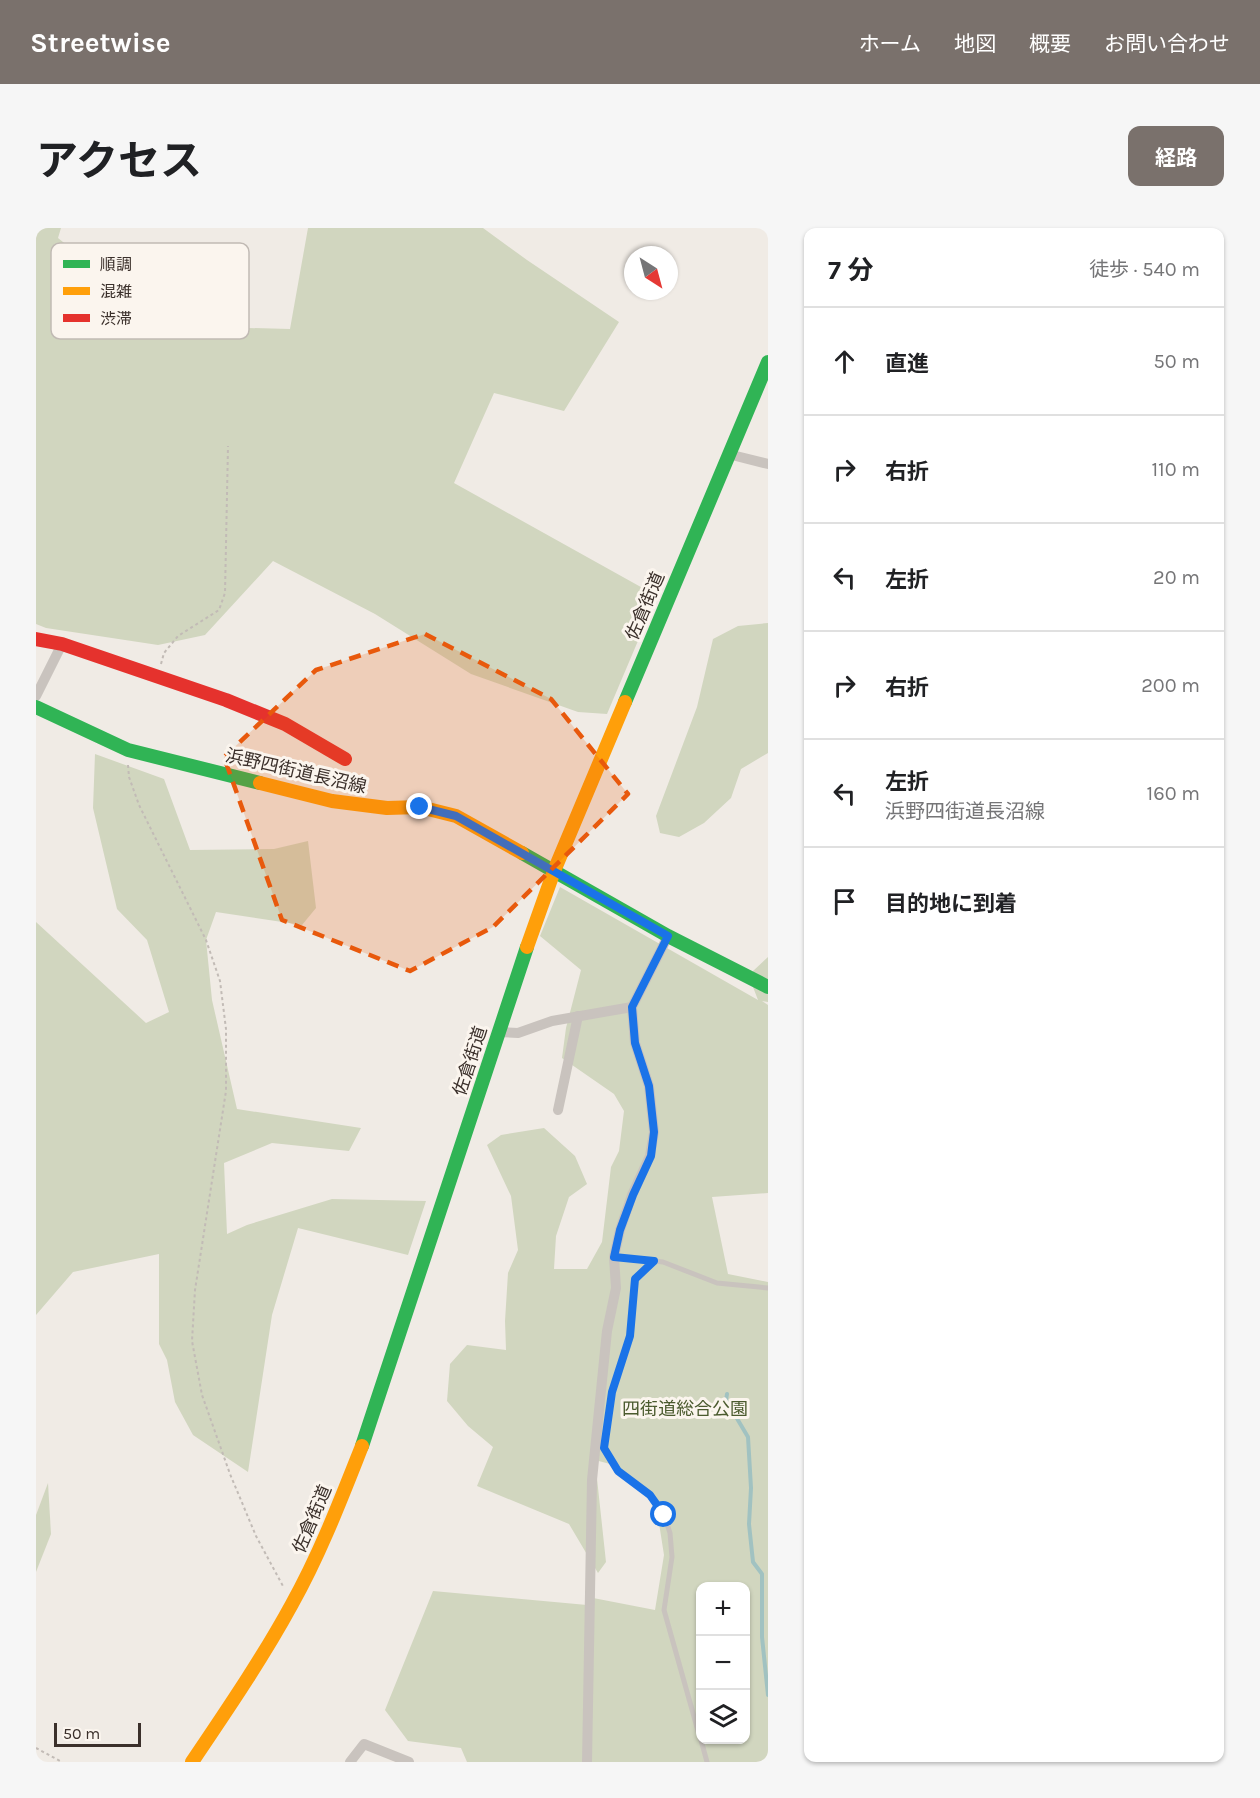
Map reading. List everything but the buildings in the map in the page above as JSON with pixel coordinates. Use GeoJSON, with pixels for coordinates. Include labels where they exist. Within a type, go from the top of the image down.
{"type":"FeatureCollection","features":[{"type":"Feature","properties":{"kind":"main road","name":"佐倉街道"},"geometry":{"type":"LineString","coordinates":[[192,1762],[263,1655],[320,1549],[363,1444],[498,1032],[554,871],[768,362]]}},
{"type":"Feature","properties":{"kind":"main road","name":"浜野四街道長沼線"},"geometry":{"type":"LineString","coordinates":[[36,639],[157,675],[226,700],[285,724],[345,759]]}},
{"type":"Feature","properties":{"kind":"main road","name":"浜野四街道長沼線"},"geometry":{"type":"LineString","coordinates":[[36,707],[128,750],[332,801],[387,808],[420,807],[456,816],[668,936],[768,987]]}},
{"type":"Feature","properties":{"kind":"street"},"geometry":{"type":"LineString","coordinates":[[728,454],[768,464]]}},
{"type":"Feature","properties":{"kind":"street"},"geometry":{"type":"LineString","coordinates":[[36,696],[62,645]]}},
{"type":"Feature","properties":{"kind":"street"},"geometry":{"type":"LineString","coordinates":[[587,1762],[592,1480],[607,1331],[616,1288],[614,1257],[629,1203],[651,1156],[654,1132],[649,1086],[635,1043],[632,1007],[668,936]]}},
{"type":"Feature","properties":{"kind":"street"},"geometry":{"type":"LineString","coordinates":[[498,1032],[518,1033],[552,1021],[632,1007]]}},
{"type":"Feature","properties":{"kind":"street"},"geometry":{"type":"LineString","coordinates":[[558,1110],[578,1016]]}},
{"type":"Feature","properties":{"kind":"street"},"geometry":{"type":"LineString","coordinates":[[350,1762],[364,1744],[409,1762]]}},
{"type":"Feature","properties":{"kind":"lane"},"geometry":{"type":"LineString","coordinates":[[614,1257],[663,1262],[717,1283],[768,1288]]}},
{"type":"Feature","properties":{"kind":"lane"},"geometry":{"type":"LineString","coordinates":[[654,1261],[635,1279],[630,1336],[612,1392],[604,1448],[618,1471],[650,1495],[664,1515],[670,1533],[672,1557],[664,1610],[696,1722]]}},
{"type":"Feature","properties":{"kind":"lane"},"geometry":{"type":"LineString","coordinates":[[702,1744],[707,1762]]}},
{"type":"Feature","properties":{"kind":"path"},"geometry":{"type":"LineString","coordinates":[[157,675],[164,653],[178,636],[219,610],[225,593],[228,446]]}},
{"type":"Feature","properties":{"kind":"path"},"geometry":{"type":"LineString","coordinates":[[128,750],[129,777],[139,805],[206,940],[220,981],[225,1020],[226,1091],[195,1290],[192,1341],[202,1395],[230,1474],[256,1536],[292,1604]]}},
{"type":"Feature","properties":{"kind":"path"},"geometry":{"type":"LineString","coordinates":[[36,1748],[62,1762]]}},
{"type":"Feature","properties":{"kind":"highlighted area"},"geometry":{"type":"Polygon","coordinates":[[[425,634],[551,699],[628,794],[493,927],[410,971],[282,920],[224,757],[316,670],[425,634]]]}},
{"type":"Feature","properties":{"kind":"green space"},"geometry":{"type":"Polygon","coordinates":[[[36,228],[61,228],[58,238],[64,243],[51,243],[51,339],[249,339],[249,328],[290,329],[308,228],[483,228],[619,322],[564,411],[494,393],[454,483],[657,596],[607,714],[578,712],[471,674],[375,614],[273,561],[205,635],[158,645],[46,628],[36,624],[36,228]]]}},
{"type":"Feature","properties":{"kind":"green space"},"geometry":{"type":"Polygon","coordinates":[[[768,623],[768,753],[741,769],[731,798],[704,823],[679,837],[660,833],[656,816],[697,707],[713,639],[738,626],[768,623]]]}},
{"type":"Feature","properties":{"kind":"green space"},"geometry":{"type":"Polygon","coordinates":[[[95,754],[164,779],[190,850],[274,849],[308,841],[316,908],[302,925],[216,912],[206,940],[212,1000],[237,1109],[361,1128],[349,1151],[272,1143],[224,1163],[227,1234],[247,1225],[332,1199],[426,1201],[408,1255],[298,1228],[272,1315],[248,1472],[193,1435],[175,1402],[167,1360],[159,1344],[159,1254],[73,1272],[36,1315],[36,922],[146,1023],[169,1012],[147,940],[117,909],[93,808],[95,754]]]}},
{"type":"Feature","properties":{"kind":"green space","name":"四街道総合公園"},"geometry":{"type":"Polygon","coordinates":[[[560,887],[758,1000],[753,987],[753,971],[768,957],[768,1002],[762,1001],[768,1005],[768,1193],[712,1197],[728,1274],[768,1282],[768,1762],[467,1762],[461,1748],[408,1741],[385,1710],[433,1591],[587,1605],[588,1597],[655,1610],[664,1555],[656,1504],[610,1464],[595,1460],[606,1562],[598,1573],[569,1524],[477,1486],[493,1447],[468,1426],[447,1401],[450,1364],[467,1345],[506,1350],[508,1273],[518,1250],[511,1196],[487,1145],[501,1135],[544,1128],[575,1156],[587,1184],[569,1197],[556,1236],[554,1269],[587,1269],[602,1242],[611,1167],[619,1151],[624,1111],[614,1094],[562,1058],[566,1028],[581,970],[540,936],[560,887]]]}},
{"type":"Feature","properties":{"kind":"green space"},"geometry":{"type":"Polygon","coordinates":[[[48,1483],[51,1534],[36,1572],[36,1515],[48,1483]]]}},
{"type":"Feature","properties":{"kind":"waterway"},"geometry":{"type":"LineString","coordinates":[[727,1394],[726,1400],[748,1437],[751,1488],[749,1524],[753,1562],[762,1574],[762,1637],[768,1695]]}},
{"type":"Feature","properties":{"kind":"traffic: fast"},"geometry":{"type":"LineString","coordinates":[[625,702],[768,362]]}},
{"type":"Feature","properties":{"kind":"traffic: fast"},"geometry":{"type":"LineString","coordinates":[[36,707],[128,750],[260,783]]}},
{"type":"Feature","properties":{"kind":"traffic: fast"},"geometry":{"type":"LineString","coordinates":[[522,853],[668,936],[768,987]]}},
{"type":"Feature","properties":{"kind":"traffic: fast"},"geometry":{"type":"LineString","coordinates":[[362,1446],[527,947]]}},
{"type":"Feature","properties":{"kind":"traffic: slow"},"geometry":{"type":"LineString","coordinates":[[527,947],[554,871],[625,702]]}},
{"type":"Feature","properties":{"kind":"traffic: slow"},"geometry":{"type":"LineString","coordinates":[[260,783],[332,801],[387,808],[420,807],[456,816],[522,853]]}},
{"type":"Feature","properties":{"kind":"traffic: slow"},"geometry":{"type":"LineString","coordinates":[[192,1762],[231,1704],[292,1604],[321,1546],[362,1446]]}},
{"type":"Feature","properties":{"kind":"traffic: jam"},"geometry":{"type":"LineString","coordinates":[[36,639],[62,644],[226,700],[285,724],[345,759]]}},
{"type":"Feature","properties":{"kind":"route"},"geometry":{"type":"LineString","coordinates":[[420,807],[456,816],[668,936],[632,1007],[635,1043],[649,1086],[654,1132],[651,1156],[620,1230],[614,1257],[654,1261],[635,1279],[630,1336],[612,1392],[604,1448],[618,1471],[650,1495],[664,1515]]}}]}
